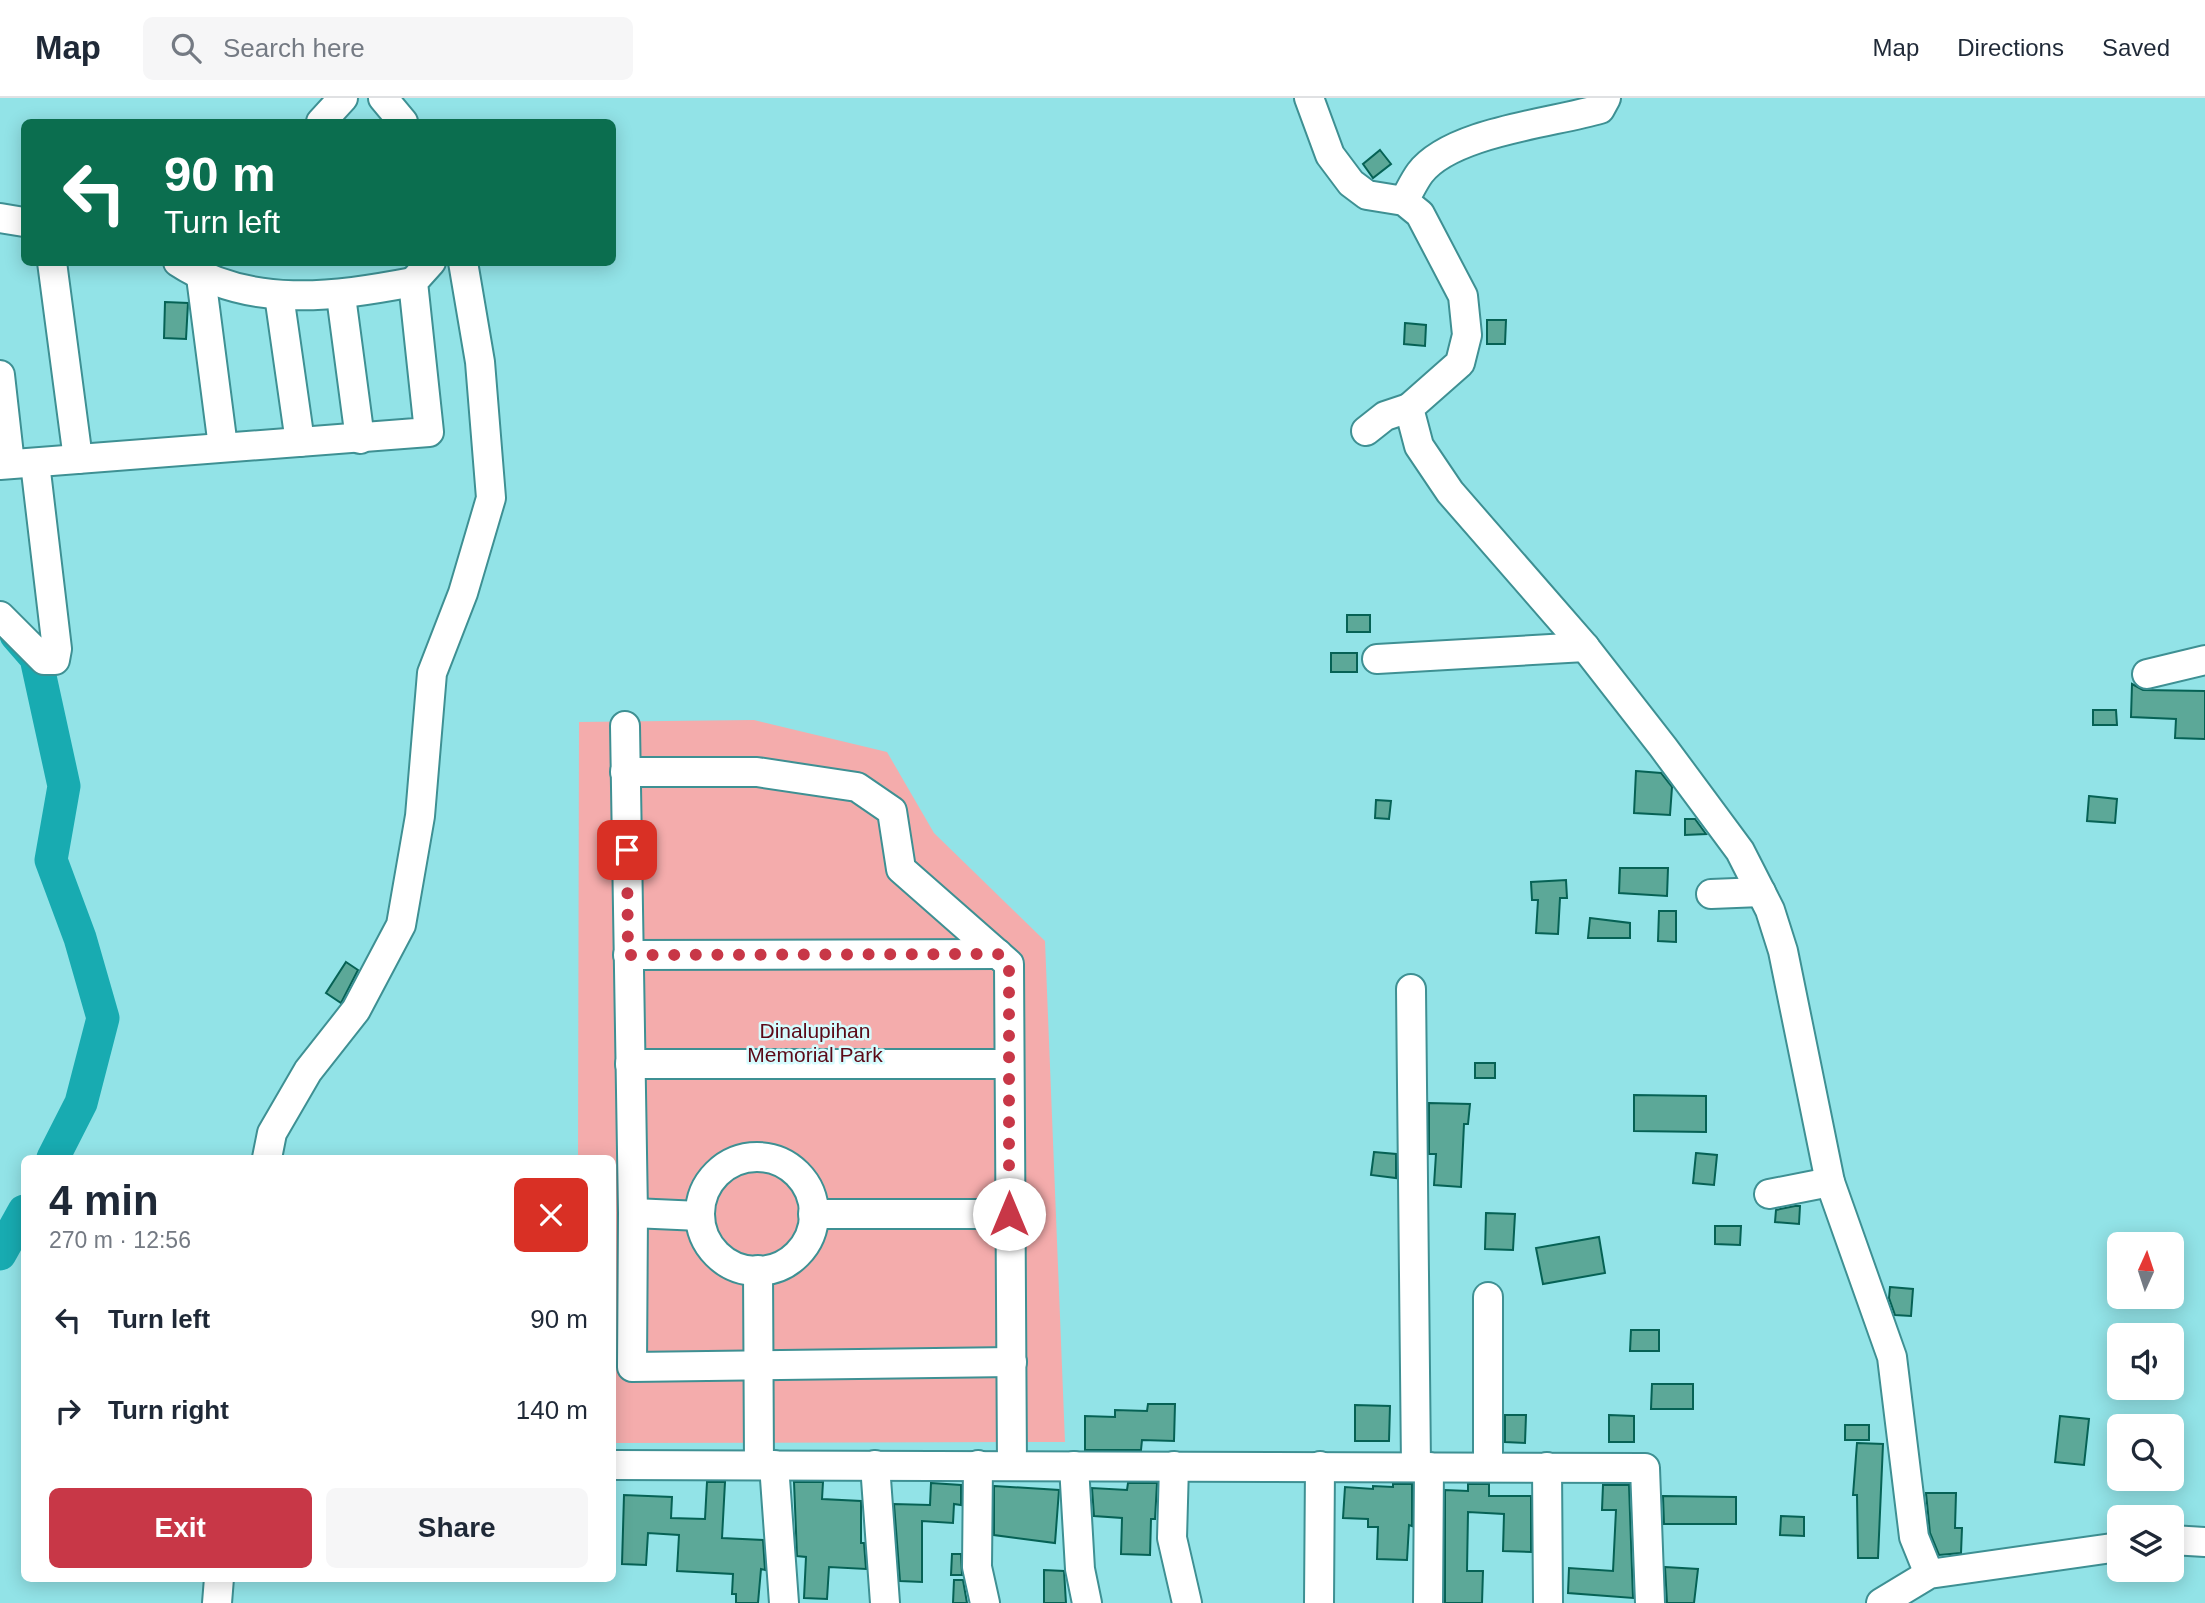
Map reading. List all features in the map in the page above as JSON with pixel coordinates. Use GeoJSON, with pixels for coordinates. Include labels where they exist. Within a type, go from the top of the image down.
{"type":"FeatureCollection","features":[{"type":"Feature","properties":{"kind":"street"},"geometry":{"type":"LineString","coordinates":[[324,119],[343,98]]}},
{"type":"Feature","properties":{"kind":"street"},"geometry":{"type":"LineString","coordinates":[[383,98],[400,119]]}},
{"type":"Feature","properties":{"kind":"street"},"geometry":{"type":"LineString","coordinates":[[1309,98],[1330,155],[1351,183],[1367,195],[1404,201],[1420,214],[1459,284],[1467,335],[1460,363],[1409,408],[1385,416],[1366,431]]}},
{"type":"Feature","properties":{"kind":"street"},"geometry":{"type":"LineString","coordinates":[[1404,201],[1421,171],[1450,151],[1500,129],[1556,121],[1600,109],[1606,98]]}},
{"type":"Feature","properties":{"kind":"street"},"geometry":{"type":"LineString","coordinates":[[0,218],[21,222]]}},
{"type":"Feature","properties":{"kind":"street"},"geometry":{"type":"LineString","coordinates":[[53,266],[78,460]]}},
{"type":"Feature","properties":{"kind":"street"},"geometry":{"type":"LineString","coordinates":[[268,1155],[272,1133],[307,1072],[356,1010],[401,925],[420,817],[432,673],[463,593],[491,498],[480,362],[464,266]]}},
{"type":"Feature","properties":{"kind":"street"},"geometry":{"type":"LineString","coordinates":[[15,464],[429,432],[422,272],[341,296],[279,295],[190,270],[223,447]]}},
{"type":"Feature","properties":{"kind":"street"},"geometry":{"type":"LineString","coordinates":[[279,295],[300,442]]}},
{"type":"Feature","properties":{"kind":"street"},"geometry":{"type":"LineString","coordinates":[[341,296],[360,439]]}},
{"type":"Feature","properties":{"kind":"street"},"geometry":{"type":"LineString","coordinates":[[0,375],[15,464],[55,660],[44,660],[0,616]]}},
{"type":"Feature","properties":{"kind":"street"},"geometry":{"type":"LineString","coordinates":[[1409,408],[1419,446],[1450,492],[1585,647],[1740,851],[1760,892],[1783,951],[1830,1182],[1892,1357],[1914,1538],[1929,1574]]}},
{"type":"Feature","properties":{"kind":"street"},"geometry":{"type":"LineString","coordinates":[[1377,659],[1585,647]]}},
{"type":"Feature","properties":{"kind":"street"},"geometry":{"type":"LineString","coordinates":[[2147,674],[2205,660]]}},
{"type":"Feature","properties":{"kind":"street"},"geometry":{"type":"LineString","coordinates":[[625,726],[633,1213],[632,1367],[1012,1362]]}},
{"type":"Feature","properties":{"kind":"street"},"geometry":{"type":"LineString","coordinates":[[625,772],[757,772],[857,787],[892,811],[901,869],[1009,964],[1012,1466]]}},
{"type":"Feature","properties":{"kind":"street"},"geometry":{"type":"LineString","coordinates":[[1711,894],[1760,892]]}},
{"type":"Feature","properties":{"kind":"street"},"geometry":{"type":"LineString","coordinates":[[628,955],[998,954]]}},
{"type":"Feature","properties":{"kind":"street"},"geometry":{"type":"LineString","coordinates":[[1411,989],[1428,1603]]}},
{"type":"Feature","properties":{"kind":"street"},"geometry":{"type":"LineString","coordinates":[[630,1064],[1009,1064]]}},
{"type":"Feature","properties":{"kind":"street"},"geometry":{"type":"LineString","coordinates":[[750,1157],[774,1159],[793,1169],[806,1185],[814,1204],[813,1214],[813,1225],[806,1245],[790,1261],[770,1270],[748,1271],[728,1264],[711,1249],[700,1228],[700,1203],[709,1181],[727,1165],[750,1157]]}},
{"type":"Feature","properties":{"kind":"street"},"geometry":{"type":"LineString","coordinates":[[1769,1194],[1830,1182]]}},
{"type":"Feature","properties":{"kind":"street"},"geometry":{"type":"LineString","coordinates":[[633,1213],[700,1216]]}},
{"type":"Feature","properties":{"kind":"street"},"geometry":{"type":"LineString","coordinates":[[813,1214],[1009,1214]]}},
{"type":"Feature","properties":{"kind":"street"},"geometry":{"type":"LineString","coordinates":[[758,1270],[766,1465],[784,1603]]}},
{"type":"Feature","properties":{"kind":"street"},"geometry":{"type":"LineString","coordinates":[[1488,1297],[1488,1467]]}},
{"type":"Feature","properties":{"kind":"street"},"geometry":{"type":"LineString","coordinates":[[616,1465],[1645,1468],[1650,1603]]}},
{"type":"Feature","properties":{"kind":"street"},"geometry":{"type":"LineString","coordinates":[[874,1465],[885,1603]]}},
{"type":"Feature","properties":{"kind":"street"},"geometry":{"type":"LineString","coordinates":[[978,1465],[976,1567],[985,1603]]}},
{"type":"Feature","properties":{"kind":"street"},"geometry":{"type":"LineString","coordinates":[[1074,1466],[1080,1569],[1087,1603]]}},
{"type":"Feature","properties":{"kind":"street"},"geometry":{"type":"LineString","coordinates":[[1174,1466],[1172,1538],[1187,1603]]}},
{"type":"Feature","properties":{"kind":"street"},"geometry":{"type":"LineString","coordinates":[[1319,1603],[1320,1466]]}},
{"type":"Feature","properties":{"kind":"street"},"geometry":{"type":"LineString","coordinates":[[1547,1467],[1548,1603]]}},
{"type":"Feature","properties":{"kind":"street"},"geometry":{"type":"LineString","coordinates":[[2184,1541],[2205,1542]]}},
{"type":"Feature","properties":{"kind":"street"},"geometry":{"type":"LineString","coordinates":[[1881,1603],[1929,1574],[2107,1548]]}},
{"type":"Feature","properties":{"kind":"street"},"geometry":{"type":"LineString","coordinates":[[217,1603],[219,1582]]}},
{"type":"Feature","properties":{"kind":"green space","name":"Dinalupihan Memorial Park"},"geometry":{"type":"Polygon","coordinates":[[[754,720],[887,752],[934,833],[1045,941],[1065,1442],[616,1443],[616,1155],[578,1155],[579,722],[754,720]]]}},
{"type":"Feature","properties":{"kind":"building"},"geometry":{"type":"Polygon","coordinates":[[[1380,150],[1391,164],[1373,178],[1363,164],[1380,150]]]}},
{"type":"Feature","properties":{"kind":"building"},"geometry":{"type":"Polygon","coordinates":[[[165,302],[188,303],[186,339],[164,338],[165,302]]]}},
{"type":"Feature","properties":{"kind":"building"},"geometry":{"type":"Polygon","coordinates":[[[1487,320],[1506,320],[1505,344],[1487,344],[1487,320]]]}},
{"type":"Feature","properties":{"kind":"building"},"geometry":{"type":"Polygon","coordinates":[[[1405,323],[1426,325],[1425,346],[1404,344],[1405,323]]]}},
{"type":"Feature","properties":{"kind":"building"},"geometry":{"type":"Polygon","coordinates":[[[1347,615],[1370,615],[1370,632],[1347,632],[1347,615]]]}},
{"type":"Feature","properties":{"kind":"building"},"geometry":{"type":"Polygon","coordinates":[[[1331,653],[1357,653],[1357,672],[1331,672],[1331,653]]]}},
{"type":"Feature","properties":{"kind":"building"},"geometry":{"type":"Polygon","coordinates":[[[2132,684],[2143,690],[2205,691],[2205,739],[2175,738],[2176,719],[2131,717],[2132,684]]]}},
{"type":"Feature","properties":{"kind":"building"},"geometry":{"type":"Polygon","coordinates":[[[2093,710],[2116,710],[2117,725],[2093,725],[2093,710]]]}},
{"type":"Feature","properties":{"kind":"building"},"geometry":{"type":"Polygon","coordinates":[[[1636,771],[1661,773],[1672,787],[1670,815],[1634,813],[1636,771]]]}},
{"type":"Feature","properties":{"kind":"building"},"geometry":{"type":"Polygon","coordinates":[[[2089,796],[2117,799],[2115,823],[2087,821],[2089,796]]]}},
{"type":"Feature","properties":{"kind":"building"},"geometry":{"type":"Polygon","coordinates":[[[1376,800],[1391,801],[1389,819],[1375,818],[1376,800]]]}},
{"type":"Feature","properties":{"kind":"building"},"geometry":{"type":"Polygon","coordinates":[[[1685,819],[1695,819],[1706,834],[1685,835],[1685,819]]]}},
{"type":"Feature","properties":{"kind":"building"},"geometry":{"type":"Polygon","coordinates":[[[1620,868],[1668,868],[1667,896],[1619,893],[1620,868]]]}},
{"type":"Feature","properties":{"kind":"building"},"geometry":{"type":"Polygon","coordinates":[[[1566,880],[1567,898],[1560,898],[1558,934],[1536,933],[1538,900],[1532,900],[1531,882],[1566,880]]]}},
{"type":"Feature","properties":{"kind":"building"},"geometry":{"type":"Polygon","coordinates":[[[1659,911],[1676,911],[1676,942],[1658,941],[1659,911]]]}},
{"type":"Feature","properties":{"kind":"building"},"geometry":{"type":"Polygon","coordinates":[[[1590,918],[1630,923],[1630,938],[1588,938],[1590,918]]]}},
{"type":"Feature","properties":{"kind":"building"},"geometry":{"type":"Polygon","coordinates":[[[346,962],[358,970],[341,1003],[326,993],[346,962]]]}},
{"type":"Feature","properties":{"kind":"building"},"geometry":{"type":"Polygon","coordinates":[[[1475,1063],[1495,1063],[1495,1078],[1475,1078],[1475,1063]]]}},
{"type":"Feature","properties":{"kind":"building"},"geometry":{"type":"Polygon","coordinates":[[[1634,1095],[1706,1096],[1706,1132],[1634,1131],[1634,1095]]]}},
{"type":"Feature","properties":{"kind":"building"},"geometry":{"type":"Polygon","coordinates":[[[1429,1103],[1470,1104],[1468,1124],[1464,1124],[1461,1187],[1434,1185],[1436,1154],[1429,1154],[1429,1103]]]}},
{"type":"Feature","properties":{"kind":"building"},"geometry":{"type":"Polygon","coordinates":[[[1374,1152],[1396,1154],[1396,1178],[1371,1175],[1374,1152]]]}},
{"type":"Feature","properties":{"kind":"building"},"geometry":{"type":"Polygon","coordinates":[[[1696,1153],[1717,1155],[1714,1185],[1693,1183],[1696,1153]]]}},
{"type":"Feature","properties":{"kind":"building"},"geometry":{"type":"Polygon","coordinates":[[[1800,1206],[1799,1224],[1775,1222],[1776,1210],[1800,1206]]]}},
{"type":"Feature","properties":{"kind":"building"},"geometry":{"type":"Polygon","coordinates":[[[1486,1213],[1515,1214],[1513,1250],[1485,1249],[1486,1213]]]}},
{"type":"Feature","properties":{"kind":"building"},"geometry":{"type":"Polygon","coordinates":[[[1715,1226],[1741,1226],[1740,1245],[1715,1244],[1715,1226]]]}},
{"type":"Feature","properties":{"kind":"building"},"geometry":{"type":"Polygon","coordinates":[[[1599,1237],[1605,1273],[1543,1284],[1536,1248],[1599,1237]]]}},
{"type":"Feature","properties":{"kind":"building"},"geometry":{"type":"Polygon","coordinates":[[[1890,1287],[1913,1289],[1911,1316],[1895,1315],[1889,1298],[1890,1287]]]}},
{"type":"Feature","properties":{"kind":"building"},"geometry":{"type":"Polygon","coordinates":[[[1631,1330],[1659,1330],[1659,1351],[1630,1351],[1631,1330]]]}},
{"type":"Feature","properties":{"kind":"building"},"geometry":{"type":"Polygon","coordinates":[[[1652,1384],[1693,1384],[1693,1409],[1651,1409],[1652,1384]]]}},
{"type":"Feature","properties":{"kind":"building"},"geometry":{"type":"Polygon","coordinates":[[[1148,1404],[1175,1404],[1174,1441],[1142,1440],[1141,1450],[1085,1450],[1085,1416],[1115,1417],[1115,1410],[1147,1411],[1148,1404]]]}},
{"type":"Feature","properties":{"kind":"building"},"geometry":{"type":"Polygon","coordinates":[[[1355,1405],[1390,1406],[1389,1441],[1355,1441],[1355,1405]]]}},
{"type":"Feature","properties":{"kind":"building"},"geometry":{"type":"Polygon","coordinates":[[[1505,1415],[1526,1415],[1525,1443],[1505,1442],[1505,1415]]]}},
{"type":"Feature","properties":{"kind":"building"},"geometry":{"type":"Polygon","coordinates":[[[1609,1415],[1634,1416],[1634,1442],[1609,1442],[1609,1415]]]}},
{"type":"Feature","properties":{"kind":"building"},"geometry":{"type":"Polygon","coordinates":[[[2060,1416],[2089,1419],[2084,1465],[2055,1462],[2060,1416]]]}},
{"type":"Feature","properties":{"kind":"building"},"geometry":{"type":"Polygon","coordinates":[[[1845,1425],[1869,1425],[1869,1440],[1845,1440],[1845,1425]]]}},
{"type":"Feature","properties":{"kind":"building"},"geometry":{"type":"Polygon","coordinates":[[[1857,1443],[1883,1444],[1878,1558],[1858,1558],[1857,1495],[1853,1495],[1857,1443]]]}},
{"type":"Feature","properties":{"kind":"building"},"geometry":{"type":"Polygon","coordinates":[[[707,1482],[725,1482],[722,1538],[763,1540],[765,1570],[761,1569],[758,1603],[736,1603],[736,1594],[732,1594],[733,1574],[677,1571],[679,1535],[648,1533],[646,1565],[622,1564],[624,1495],[672,1497],[671,1518],[705,1519],[707,1482]]]}},
{"type":"Feature","properties":{"kind":"building"},"geometry":{"type":"Polygon","coordinates":[[[794,1482],[823,1482],[822,1499],[861,1501],[861,1543],[864,1543],[866,1569],[829,1567],[827,1599],[804,1598],[806,1557],[797,1556],[794,1482]]]}},
{"type":"Feature","properties":{"kind":"building"},"geometry":{"type":"Polygon","coordinates":[[[931,1483],[961,1485],[961,1505],[954,1504],[953,1523],[922,1521],[922,1582],[900,1581],[894,1504],[930,1505],[931,1483]]]}},
{"type":"Feature","properties":{"kind":"building"},"geometry":{"type":"Polygon","coordinates":[[[1128,1483],[1157,1483],[1155,1519],[1151,1519],[1150,1555],[1121,1554],[1122,1518],[1094,1516],[1092,1488],[1127,1490],[1128,1483]]]}},
{"type":"Feature","properties":{"kind":"building"},"geometry":{"type":"Polygon","coordinates":[[[1393,1484],[1412,1484],[1412,1526],[1409,1525],[1407,1560],[1377,1559],[1378,1527],[1368,1527],[1368,1519],[1343,1518],[1345,1487],[1373,1489],[1373,1486],[1393,1487],[1393,1484]]]}},
{"type":"Feature","properties":{"kind":"building"},"geometry":{"type":"Polygon","coordinates":[[[1468,1484],[1489,1484],[1489,1496],[1531,1496],[1531,1552],[1503,1551],[1504,1514],[1468,1512],[1467,1571],[1483,1571],[1482,1603],[1445,1603],[1445,1490],[1468,1491],[1468,1484]]]}},
{"type":"Feature","properties":{"kind":"building"},"geometry":{"type":"Polygon","coordinates":[[[1603,1485],[1629,1485],[1633,1598],[1568,1593],[1569,1568],[1613,1571],[1616,1510],[1602,1510],[1603,1485]]]}},
{"type":"Feature","properties":{"kind":"building"},"geometry":{"type":"Polygon","coordinates":[[[994,1486],[1059,1490],[1055,1543],[994,1535],[994,1486]]]}},
{"type":"Feature","properties":{"kind":"building"},"geometry":{"type":"Polygon","coordinates":[[[1926,1493],[1956,1493],[1955,1528],[1962,1528],[1961,1553],[1939,1555],[1930,1533],[1926,1493]]]}},
{"type":"Feature","properties":{"kind":"building"},"geometry":{"type":"Polygon","coordinates":[[[1663,1496],[1736,1497],[1736,1524],[1664,1524],[1663,1496]]]}},
{"type":"Feature","properties":{"kind":"building"},"geometry":{"type":"Polygon","coordinates":[[[1781,1516],[1804,1517],[1804,1536],[1780,1535],[1781,1516]]]}},
{"type":"Feature","properties":{"kind":"building"},"geometry":{"type":"Polygon","coordinates":[[[952,1554],[961,1554],[962,1575],[951,1575],[952,1554]]]}},
{"type":"Feature","properties":{"kind":"building"},"geometry":{"type":"Polygon","coordinates":[[[1665,1567],[1698,1569],[1694,1603],[1667,1603],[1665,1567]]]}},
{"type":"Feature","properties":{"kind":"building"},"geometry":{"type":"Polygon","coordinates":[[[1044,1570],[1064,1571],[1066,1603],[1044,1603],[1044,1570]]]}},
{"type":"Feature","properties":{"kind":"building"},"geometry":{"type":"Polygon","coordinates":[[[954,1580],[963,1580],[967,1603],[953,1603],[954,1580]]]}},
{"type":"Feature","properties":{"kind":"waterway"},"geometry":{"type":"LineString","coordinates":[[16,635],[36,658],[64,786],[51,860],[80,938],[103,1018],[81,1103],[55,1155]]}},
{"type":"Feature","properties":{"kind":"waterway"},"geometry":{"type":"LineString","coordinates":[[0,1254],[21,1216]]}},
{"type":"Feature","properties":{"kind":"route"},"geometry":{"type":"LineString","coordinates":[[627,850],[628,955],[998,954],[1009,964],[1009,1214]]}}]}
